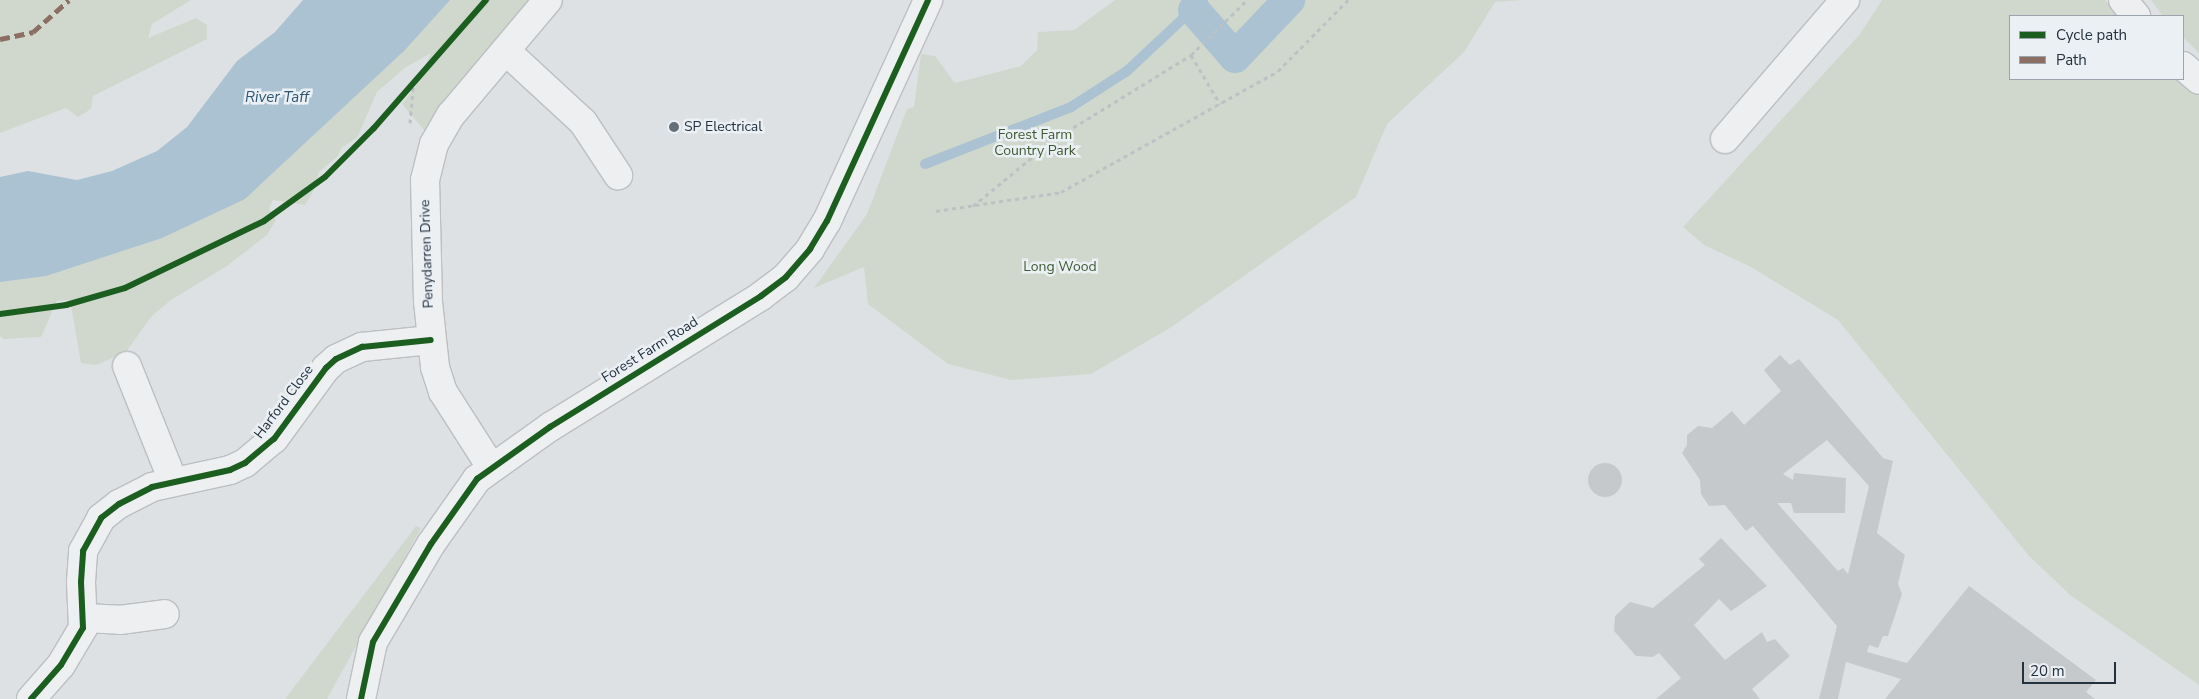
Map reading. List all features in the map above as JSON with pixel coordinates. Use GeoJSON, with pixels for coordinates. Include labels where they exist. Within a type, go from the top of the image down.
{"type":"FeatureCollection","features":[{"type":"Feature","properties":{"kind":"street","name":"Penydarren Drive"},"geometry":{"type":"LineString","coordinates":[[491,467],[443,392],[431,340],[425,189],[428,159],[451,115],[548,0]]}},
{"type":"Feature","properties":{"kind":"street","name":"Forest Farm Road"},"geometry":{"type":"LineString","coordinates":[[358,693],[373,642],[401,594],[464,496],[491,467],[786,277],[827,221],[928,0]]}},
{"type":"Feature","properties":{"kind":"street"},"geometry":{"type":"LineString","coordinates":[[1725,139],[1846,0]]}},
{"type":"Feature","properties":{"kind":"street"},"geometry":{"type":"LineString","coordinates":[[2123,0],[2135,15]]}},
{"type":"Feature","properties":{"kind":"street"},"geometry":{"type":"LineString","coordinates":[[506,51],[583,122],[618,175]]}},
{"type":"Feature","properties":{"kind":"street"},"geometry":{"type":"LineString","coordinates":[[2184,67],[2199,80]]}},
{"type":"Feature","properties":{"kind":"street","name":"Harford Close"},"geometry":{"type":"LineString","coordinates":[[31,699],[77,642],[85,618],[81,582],[82,559],[101,518],[134,495],[173,481],[230,470],[259,453],[274,439],[326,368],[336,359],[362,348],[431,340]]}},
{"type":"Feature","properties":{"kind":"street"},"geometry":{"type":"LineString","coordinates":[[127,366],[173,481]]}},
{"type":"Feature","properties":{"kind":"street"},"geometry":{"type":"LineString","coordinates":[[85,618],[120,620],[165,614]]}},
{"type":"Feature","properties":{"kind":"path"},"geometry":{"type":"LineString","coordinates":[[0,314],[66,305],[125,288],[264,221],[326,177],[374,128],[486,0]]}},
{"type":"Feature","properties":{"kind":"path"},"geometry":{"type":"LineString","coordinates":[[972,206],[1053,140],[1191,55],[1235,14],[1247,0]]}},
{"type":"Feature","properties":{"kind":"path"},"geometry":{"type":"LineString","coordinates":[[936,211],[1061,192],[1278,72],[1348,0]]}},
{"type":"Feature","properties":{"kind":"path"},"geometry":{"type":"LineString","coordinates":[[1191,55],[1220,104]]}},
{"type":"Feature","properties":{"kind":"green space"},"geometry":{"type":"Polygon","coordinates":[[[0,0],[191,0],[152,24],[148,38],[196,18],[207,25],[207,39],[93,96],[91,109],[78,117],[66,108],[0,133],[0,0]]]}},
{"type":"Feature","properties":{"kind":"green space"},"geometry":{"type":"Polygon","coordinates":[[[435,0],[532,0],[430,137],[402,104],[416,86],[431,53],[406,67],[377,92],[357,138],[342,147],[338,156],[319,172],[313,192],[305,205],[273,200],[269,209],[276,220],[267,235],[227,266],[171,300],[151,317],[126,352],[96,365],[81,363],[70,300],[57,301],[41,337],[3,339],[0,336],[0,258],[435,0]]]}},
{"type":"Feature","properties":{"kind":"green space","name":"Long Wood"},"geometry":{"type":"Polygon","coordinates":[[[1115,0],[1523,0],[1495,2],[1464,52],[1387,124],[1356,197],[1170,328],[1091,374],[1011,380],[948,364],[868,304],[864,267],[814,288],[867,214],[907,109],[914,107],[921,54],[935,56],[955,83],[1021,66],[1037,50],[1038,32],[1074,30],[1115,0]]]}},
{"type":"Feature","properties":{"kind":"green space"},"geometry":{"type":"Polygon","coordinates":[[[1882,0],[2105,0],[2118,15],[2009,15],[2009,80],[2178,80],[2199,96],[2199,685],[2070,595],[2029,556],[1838,320],[1751,267],[1704,245],[1683,227],[1860,34],[1882,0]]]}},
{"type":"Feature","properties":{"kind":"green space"},"geometry":{"type":"Polygon","coordinates":[[[2151,0],[2199,0],[2199,53],[2184,38],[2184,15],[2162,15],[2151,0]]]}},
{"type":"Feature","properties":{"kind":"green space"},"geometry":{"type":"Polygon","coordinates":[[[416,526],[421,528],[327,699],[285,699],[416,526]]]}},
{"type":"Feature","properties":{"kind":"water","name":"River Taff"},"geometry":{"type":"Polygon","coordinates":[[[303,0],[450,0],[405,50],[245,199],[162,238],[46,276],[0,282],[0,177],[28,171],[77,180],[112,171],[157,151],[187,127],[237,61],[275,32],[303,0]]]}},
{"type":"Feature","properties":{"kind":"building"},"geometry":{"type":"Polygon","coordinates":[[[1780,355],[1790,365],[1799,359],[1883,458],[1893,461],[1877,533],[1905,555],[1898,584],[1902,594],[1888,636],[1883,636],[1878,648],[1869,645],[1867,652],[1907,663],[1969,586],[2096,680],[2086,692],[2095,699],[1885,699],[1901,679],[1846,662],[1838,699],[1819,699],[1837,626],[1753,526],[1746,531],[1725,505],[1709,506],[1701,494],[1700,480],[1682,453],[1687,445],[1687,435],[1698,426],[1712,428],[1732,411],[1744,425],[1781,391],[1764,370],[1780,355]],[[1827,440],[1783,474],[1793,480],[1794,473],[1846,478],[1845,513],[1794,513],[1791,503],[1777,503],[1838,571],[1843,568],[1848,574],[1869,486],[1827,440]]]}},
{"type":"Feature","properties":{"kind":"building"},"geometry":{"type":"Polygon","coordinates":[[[1605,463],[1617,468],[1622,480],[1617,492],[1605,497],[1593,492],[1588,480],[1593,468],[1605,463]]]}},
{"type":"Feature","properties":{"kind":"building"},"geometry":{"type":"Polygon","coordinates":[[[1721,538],[1767,586],[1731,611],[1719,599],[1694,625],[1725,660],[1762,632],[1767,642],[1775,639],[1790,656],[1752,689],[1760,699],[1656,699],[1681,678],[1659,653],[1653,657],[1636,656],[1614,631],[1615,616],[1630,602],[1653,608],[1705,565],[1699,559],[1721,538]]]}},
{"type":"Feature","properties":{"kind":"waterway"},"geometry":{"type":"LineString","coordinates":[[925,164],[1071,107],[1127,71],[1203,0]]}},
{"type":"Feature","properties":{"kind":"waterway"},"geometry":{"type":"LineString","coordinates":[[1194,10],[1235,57],[1289,0]]}},
{"type":"Feature","properties":{"kind":"marked path"},"geometry":{"type":"LineString","coordinates":[[0,39],[33,32],[69,0]]}},
{"type":"Feature","properties":{"kind":"cycle path"},"geometry":{"type":"LineString","coordinates":[[0,314],[66,305],[125,288],[264,221],[325,177],[374,128],[486,0]]}},
{"type":"Feature","properties":{"kind":"cycle path"},"geometry":{"type":"LineString","coordinates":[[361,699],[373,642],[431,544],[477,479],[550,427],[761,296],[786,277],[810,249],[827,221],[928,0]]}},
{"type":"Feature","properties":{"kind":"cycle path"},"geometry":{"type":"LineString","coordinates":[[31,699],[61,665],[83,628],[81,582],[83,551],[101,518],[119,504],[152,487],[230,470],[245,463],[274,439],[326,368],[336,359],[362,347],[431,340]]}},
{"type":"Feature","properties":{"kind":"place","name":"SP Electrical"},"geometry":{"type":"Point","coordinates":[674,127]}},
{"type":"Feature","properties":{"kind":"park label","name":"Forest Farm Country Park"},"geometry":{"type":"Point","coordinates":[1035,144]}}]}
